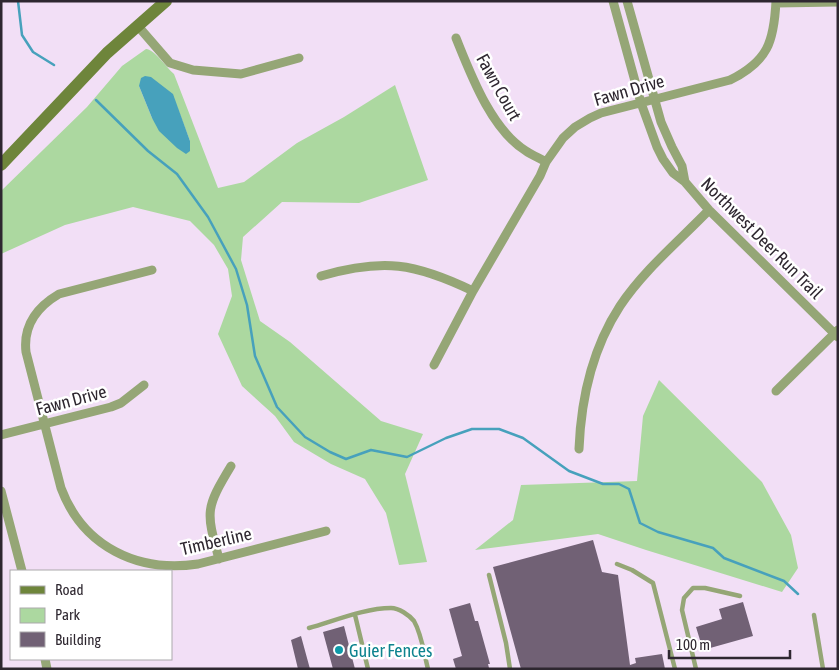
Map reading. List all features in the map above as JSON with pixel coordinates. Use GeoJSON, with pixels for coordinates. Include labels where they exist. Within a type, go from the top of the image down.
{"type":"FeatureCollection","features":[{"type":"Feature","properties":{"kind":"street"},"geometry":{"type":"LineString","coordinates":[[1,165],[107,53],[166,1]]}},
{"type":"Feature","properties":{"kind":"street","name":"Northwest Deer Run Trail"},"geometry":{"type":"LineString","coordinates":[[613,1],[641,103],[663,159],[673,173],[685,182],[709,210],[837,333]]}},
{"type":"Feature","properties":{"kind":"street","name":"Northwest Deer Run Trail"},"geometry":{"type":"LineString","coordinates":[[627,1],[661,122],[682,166],[685,182]]}},
{"type":"Feature","properties":{"kind":"street"},"geometry":{"type":"LineString","coordinates":[[776,2],[838,2]]}},
{"type":"Feature","properties":{"kind":"street","name":"Fawn Drive"},"geometry":{"type":"LineString","coordinates":[[434,365],[473,291],[540,176],[546,162],[563,138],[590,118],[601,113],[730,80],[742,74],[754,65],[763,54],[774,30],[776,2]]}},
{"type":"Feature","properties":{"kind":"street"},"geometry":{"type":"LineString","coordinates":[[137,25],[170,63],[193,70],[240,74],[299,58]]}},
{"type":"Feature","properties":{"kind":"street","name":"Fawn Court"},"geometry":{"type":"LineString","coordinates":[[456,38],[487,106],[495,118],[513,141],[525,151],[546,162]]}},
{"type":"Feature","properties":{"kind":"street"},"geometry":{"type":"LineString","coordinates":[[579,449],[585,394],[595,358],[608,327],[621,306],[647,273],[709,210]]}},
{"type":"Feature","properties":{"kind":"street"},"geometry":{"type":"LineString","coordinates":[[321,276],[358,266],[409,267],[442,276],[473,291]]}},
{"type":"Feature","properties":{"kind":"street","name":"Timberline"},"geometry":{"type":"LineString","coordinates":[[152,270],[59,294],[47,301],[32,318],[25,342],[26,352],[66,502],[74,516],[96,538],[112,550],[130,559],[148,564],[179,567],[326,531]]}},
{"type":"Feature","properties":{"kind":"street"},"geometry":{"type":"LineString","coordinates":[[776,391],[837,333]]}},
{"type":"Feature","properties":{"kind":"street","name":"Fawn Drive"},"geometry":{"type":"LineString","coordinates":[[1,435],[121,403],[144,386]]}},
{"type":"Feature","properties":{"kind":"street"},"geometry":{"type":"LineString","coordinates":[[219,558],[209,516],[214,495],[231,466]]}},
{"type":"Feature","properties":{"kind":"street"},"geometry":{"type":"LineString","coordinates":[[1,491],[22,570]]}},
{"type":"Feature","properties":{"kind":"lane"},"geometry":{"type":"LineString","coordinates":[[617,564],[632,570],[653,583],[675,669]]}},
{"type":"Feature","properties":{"kind":"lane"},"geometry":{"type":"LineString","coordinates":[[489,575],[506,643],[510,669]]}},
{"type":"Feature","properties":{"kind":"lane"},"geometry":{"type":"LineString","coordinates":[[696,669],[682,610],[684,598],[693,588],[705,588],[740,596]]}},
{"type":"Feature","properties":{"kind":"lane"},"geometry":{"type":"LineString","coordinates":[[309,628],[369,611],[392,608],[403,612],[413,620],[418,631],[428,669]]}},
{"type":"Feature","properties":{"kind":"lane"},"geometry":{"type":"LineString","coordinates":[[355,615],[368,669]]}},
{"type":"Feature","properties":{"kind":"lane"},"geometry":{"type":"LineString","coordinates":[[814,615],[822,669]]}},
{"type":"Feature","properties":{"kind":"green space"},"geometry":{"type":"Polygon","coordinates":[[[146,49],[157,56],[174,74],[218,188],[244,182],[297,143],[344,117],[395,85],[428,180],[359,203],[282,202],[243,237],[241,260],[260,321],[290,342],[381,421],[423,434],[405,474],[427,562],[399,565],[386,513],[365,479],[331,464],[294,442],[275,416],[242,386],[218,334],[232,296],[228,269],[214,245],[190,221],[133,207],[65,225],[1,254],[1,191],[87,107],[122,66],[146,49]],[[139,86],[152,118],[190,141],[176,104],[139,86]]]}},
{"type":"Feature","properties":{"kind":"green space"},"geometry":{"type":"Polygon","coordinates":[[[659,380],[762,482],[791,535],[798,568],[782,592],[598,534],[475,550],[513,520],[521,485],[637,481],[643,416],[659,380]]]}},
{"type":"Feature","properties":{"kind":"water"},"geometry":{"type":"Polygon","coordinates":[[[145,76],[151,77],[173,94],[190,141],[190,151],[186,154],[159,131],[152,118],[139,86],[141,78],[145,76]]]}},
{"type":"Feature","properties":{"kind":"building"},"geometry":{"type":"Polygon","coordinates":[[[593,540],[602,572],[618,575],[630,665],[636,663],[635,658],[662,654],[665,669],[521,669],[493,567],[593,540]]]}},
{"type":"Feature","properties":{"kind":"building"},"geometry":{"type":"Polygon","coordinates":[[[743,602],[753,636],[703,650],[696,627],[722,619],[719,609],[743,602]]]}},
{"type":"Feature","properties":{"kind":"building"},"geometry":{"type":"Polygon","coordinates":[[[470,603],[475,621],[478,621],[490,664],[488,664],[489,668],[486,669],[456,669],[453,659],[462,656],[449,609],[470,603]]]}},
{"type":"Feature","properties":{"kind":"building","name":"Guier Fences"},"geometry":{"type":"Polygon","coordinates":[[[344,626],[355,669],[333,669],[323,632],[344,626]]]}},
{"type":"Feature","properties":{"kind":"building","name":"Guier Fences"},"geometry":{"type":"Polygon","coordinates":[[[301,636],[310,669],[298,669],[291,640],[301,636]]]}},
{"type":"Feature","properties":{"kind":"waterway"},"geometry":{"type":"LineString","coordinates":[[18,1],[22,35],[33,52],[54,65]]}},
{"type":"Feature","properties":{"kind":"waterway"},"geometry":{"type":"LineString","coordinates":[[96,100],[148,151],[177,174],[208,217],[236,269],[247,305],[255,356],[277,407],[305,437],[346,459],[371,450],[407,457],[446,438],[472,429],[499,429],[523,438],[569,471],[603,484],[619,484],[629,489],[640,523],[658,532],[713,548],[724,558],[784,581],[798,594]]}},
{"type":"Feature","properties":{"kind":"place","name":"Guier Fences"},"geometry":{"type":"Point","coordinates":[339,650]}}]}
